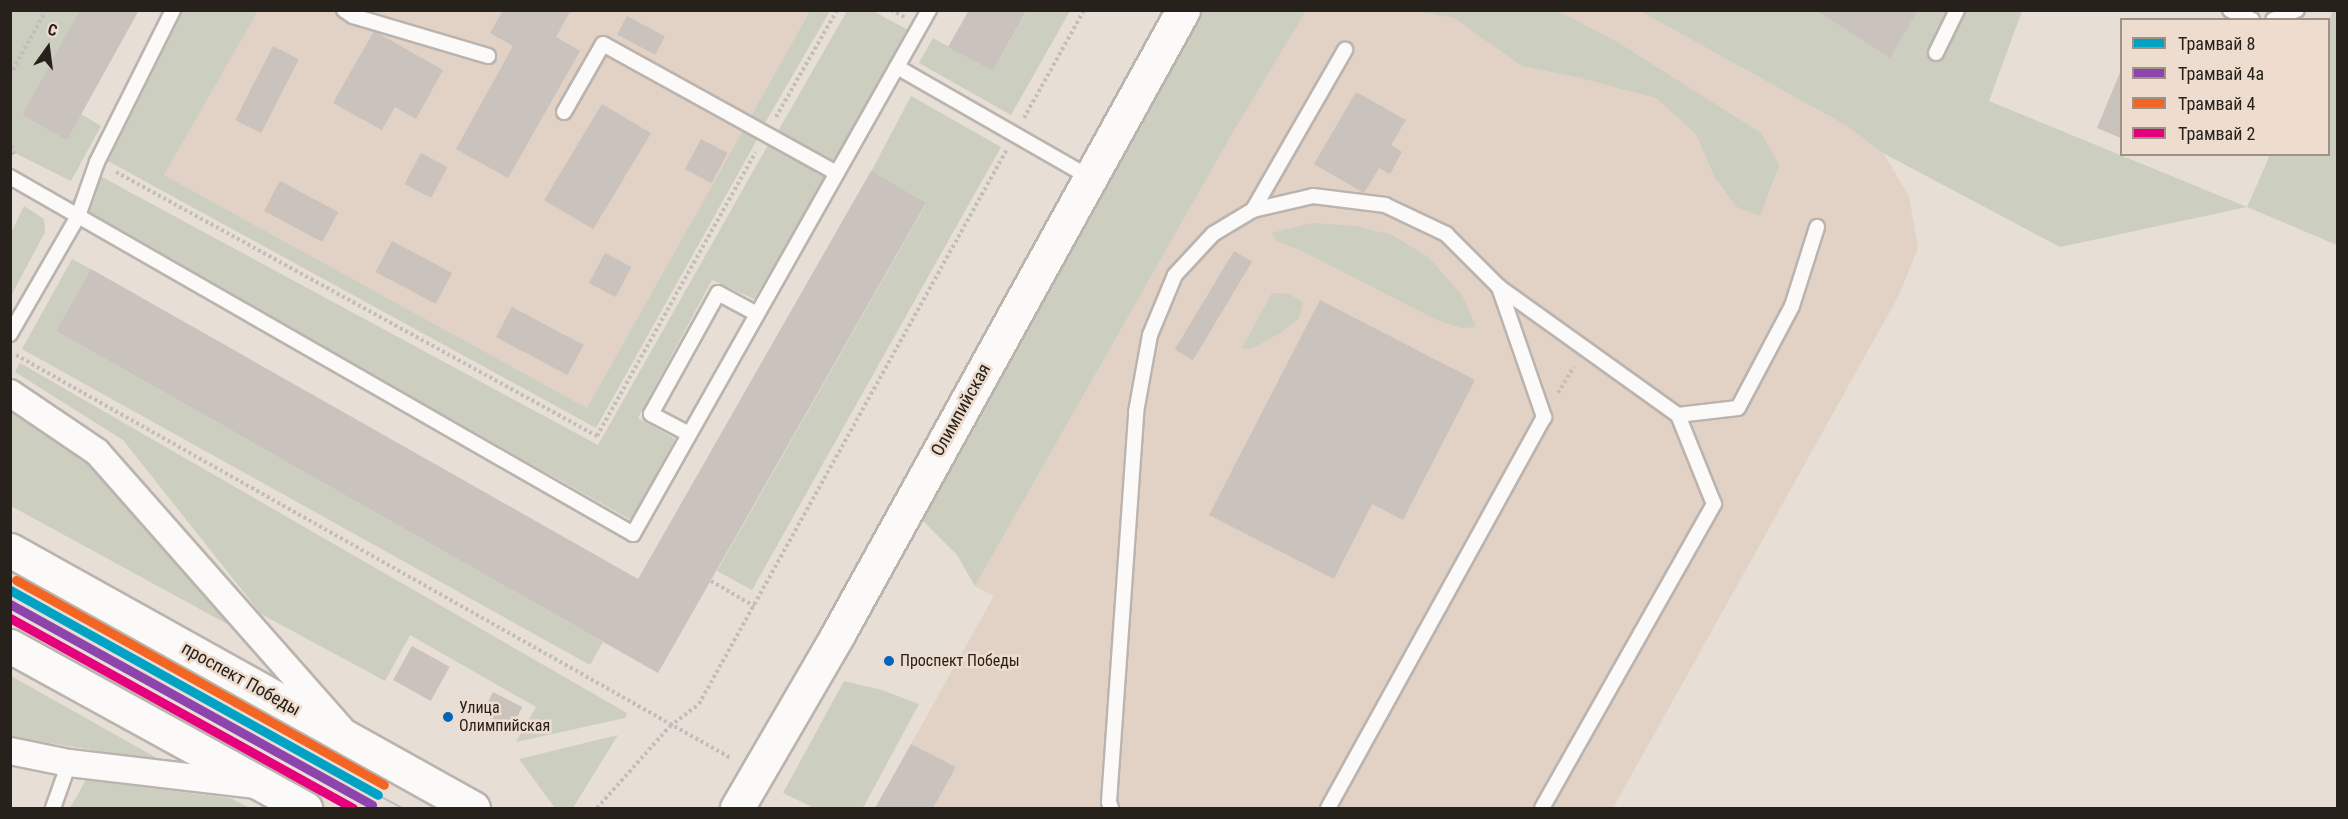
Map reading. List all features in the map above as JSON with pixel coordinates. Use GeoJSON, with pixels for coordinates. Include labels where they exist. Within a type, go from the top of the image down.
{"type":"FeatureCollection","features":[{"type":"Feature","properties":{"kind":"main road","name":"Олимпийская"},"geometry":{"type":"LineString","coordinates":[[737,808],[866,584],[1183,10]]}},
{"type":"Feature","properties":{"kind":"main road","name":"проспект Победы"},"geometry":{"type":"LineString","coordinates":[[10,550],[472,808]]}},
{"type":"Feature","properties":{"kind":"main road"},"geometry":{"type":"LineString","coordinates":[[10,646],[305,808]]}},
{"type":"Feature","properties":{"kind":"street"},"geometry":{"type":"LineString","coordinates":[[10,393],[97,452],[352,741]]}},
{"type":"Feature","properties":{"kind":"street"},"geometry":{"type":"LineString","coordinates":[[10,751],[69,762],[264,786]]}},
{"type":"Feature","properties":{"kind":"lane"},"geometry":{"type":"LineString","coordinates":[[10,334],[78,216],[97,162],[173,10]]}},
{"type":"Feature","properties":{"kind":"lane"},"geometry":{"type":"LineString","coordinates":[[344,10],[353,16],[488,56]]}},
{"type":"Feature","properties":{"kind":"lane"},"geometry":{"type":"LineString","coordinates":[[10,177],[633,534],[929,10]]}},
{"type":"Feature","properties":{"kind":"lane"},"geometry":{"type":"LineString","coordinates":[[1936,53],[1957,10]]}},
{"type":"Feature","properties":{"kind":"lane"},"geometry":{"type":"LineString","coordinates":[[2230,10],[2248,18]]}},
{"type":"Feature","properties":{"kind":"lane"},"geometry":{"type":"LineString","coordinates":[[2278,18],[2296,10]]}},
{"type":"Feature","properties":{"kind":"lane"},"geometry":{"type":"LineString","coordinates":[[564,112],[603,44],[837,173]]}},
{"type":"Feature","properties":{"kind":"lane"},"geometry":{"type":"LineString","coordinates":[[1253,210],[1346,50]]}},
{"type":"Feature","properties":{"kind":"lane"},"geometry":{"type":"LineString","coordinates":[[897,67],[1089,177]]}},
{"type":"Feature","properties":{"kind":"lane"},"geometry":{"type":"LineString","coordinates":[[1111,808],[1109,802],[1136,412],[1150,335],[1175,275],[1213,234],[1253,210],[1313,196],[1385,205],[1446,234],[1499,287],[1678,415],[1714,504],[1542,808]]}},
{"type":"Feature","properties":{"kind":"lane"},"geometry":{"type":"LineString","coordinates":[[1678,415],[1738,408],[1792,306],[1817,227]]}},
{"type":"Feature","properties":{"kind":"lane"},"geometry":{"type":"LineString","coordinates":[[1328,808],[1544,417],[1499,287]]}},
{"type":"Feature","properties":{"kind":"lane"},"geometry":{"type":"LineString","coordinates":[[689,434],[651,414],[718,293],[757,314]]}},
{"type":"Feature","properties":{"kind":"lane"},"geometry":{"type":"LineString","coordinates":[[53,808],[69,762]]}},
{"type":"Feature","properties":{"kind":"path"},"geometry":{"type":"LineString","coordinates":[[10,75],[46,10]]}},
{"type":"Feature","properties":{"kind":"path"},"geometry":{"type":"LineString","coordinates":[[97,162],[597,436],[837,10]]}},
{"type":"Feature","properties":{"kind":"path"},"geometry":{"type":"LineString","coordinates":[[597,808],[670,726],[699,704],[1084,10]]}},
{"type":"Feature","properties":{"kind":"path"},"geometry":{"type":"LineString","coordinates":[[1544,417],[1585,348]]}},
{"type":"Feature","properties":{"kind":"path"},"geometry":{"type":"LineString","coordinates":[[10,351],[670,726],[757,773]]}},
{"type":"Feature","properties":{"kind":"path"},"geometry":{"type":"LineString","coordinates":[[711,581],[754,606]]}},
{"type":"Feature","properties":{"kind":"shaded area"},"geometry":{"type":"Polygon","coordinates":[[[11,11],[80,11],[22,115],[67,139],[81,114],[101,126],[71,181],[11,151],[11,11]]]}},
{"type":"Feature","properties":{"kind":"shaded area"},"geometry":{"type":"Polygon","coordinates":[[[178,11],[258,11],[164,175],[587,408],[810,11],[830,11],[765,123],[748,125],[758,138],[596,428],[97,155],[178,11]]]}},
{"type":"Feature","properties":{"kind":"shaded area"},"geometry":{"type":"Polygon","coordinates":[[[258,11],[810,11],[587,408],[164,175],[258,11]]]}},
{"type":"Feature","properties":{"kind":"shaded area"},"geometry":{"type":"Polygon","coordinates":[[[847,11],[873,11],[908,30],[833,162],[778,131],[847,11]]]}},
{"type":"Feature","properties":{"kind":"shaded area"},"geometry":{"type":"Polygon","coordinates":[[[1027,11],[1070,11],[1011,115],[919,63],[933,38],[993,71],[1027,11]]]}},
{"type":"Feature","properties":{"kind":"shaded area"},"geometry":{"type":"Polygon","coordinates":[[[1202,11],[1306,11],[1232,134],[975,586],[957,555],[922,520],[1202,11]]]}},
{"type":"Feature","properties":{"kind":"shaded area"},"geometry":{"type":"Polygon","coordinates":[[[1306,11],[1640,11],[1847,126],[1883,153],[1909,196],[1918,248],[1899,295],[1613,808],[933,808],[956,767],[911,744],[994,596],[975,586],[1232,134],[1306,11]]]}},
{"type":"Feature","properties":{"kind":"shaded area"},"geometry":{"type":"Polygon","coordinates":[[[1418,11],[1558,11],[1619,43],[1761,133],[1779,165],[1760,216],[1737,207],[1715,178],[1696,134],[1656,98],[1581,78],[1522,66],[1454,18],[1418,11]]]}},
{"type":"Feature","properties":{"kind":"shaded area"},"geometry":{"type":"Polygon","coordinates":[[[1640,11],[2022,11],[1989,101],[2247,207],[2060,247],[1883,153],[1847,126],[1640,11]]]}},
{"type":"Feature","properties":{"kind":"shaded area"},"geometry":{"type":"Polygon","coordinates":[[[2333,11],[2337,11],[2337,245],[2247,207],[2270,156],[2330,156],[2330,18],[2333,11]]]}},
{"type":"Feature","properties":{"kind":"shaded area"},"geometry":{"type":"Polygon","coordinates":[[[911,96],[1001,147],[752,590],[717,571],[926,204],[871,172],[911,96]]]}},
{"type":"Feature","properties":{"kind":"shaded area"},"geometry":{"type":"Polygon","coordinates":[[[768,145],[826,177],[754,299],[712,280],[638,418],[675,439],[631,520],[70,205],[89,170],[598,445],[768,145]]]}},
{"type":"Feature","properties":{"kind":"shaded area"},"geometry":{"type":"Polygon","coordinates":[[[24,206],[44,219],[45,232],[11,296],[11,233],[24,206]]]}},
{"type":"Feature","properties":{"kind":"shaded area"},"geometry":{"type":"Polygon","coordinates":[[[1313,223],[1356,226],[1392,235],[1428,257],[1462,295],[1476,327],[1461,328],[1437,320],[1298,249],[1276,241],[1271,233],[1313,223]]]}},
{"type":"Feature","properties":{"kind":"shaded area"},"geometry":{"type":"Polygon","coordinates":[[[72,259],[91,269],[56,331],[603,642],[590,665],[22,349],[72,259]]]}},
{"type":"Feature","properties":{"kind":"shaded area"},"geometry":{"type":"Polygon","coordinates":[[[1272,293],[1289,294],[1303,302],[1299,318],[1282,332],[1251,349],[1242,348],[1272,293]]]}},
{"type":"Feature","properties":{"kind":"shaded area"},"geometry":{"type":"Polygon","coordinates":[[[20,363],[627,713],[625,718],[516,742],[536,707],[410,635],[385,681],[261,614],[123,440],[15,372],[20,363]]]}},
{"type":"Feature","properties":{"kind":"shaded area"},"geometry":{"type":"Polygon","coordinates":[[[10,408],[98,464],[240,631],[11,506],[10,408]]]}},
{"type":"Feature","properties":{"kind":"shaded area"},"geometry":{"type":"Polygon","coordinates":[[[11,676],[162,761],[11,737],[11,676]]]}},
{"type":"Feature","properties":{"kind":"shaded area"},"geometry":{"type":"Polygon","coordinates":[[[844,681],[882,690],[919,704],[863,808],[814,808],[783,793],[844,681]]]}},
{"type":"Feature","properties":{"kind":"shaded area"},"geometry":{"type":"Polygon","coordinates":[[[618,735],[573,808],[555,808],[519,759],[618,735]]]}},
{"type":"Feature","properties":{"kind":"shaded area"},"geometry":{"type":"Polygon","coordinates":[[[86,780],[230,798],[250,808],[70,808],[86,780]]]}},
{"type":"Feature","properties":{"kind":"building"},"geometry":{"type":"Polygon","coordinates":[[[80,10],[139,10],[67,140],[22,115],[80,10]]]}},
{"type":"Feature","properties":{"kind":"building"},"geometry":{"type":"Polygon","coordinates":[[[503,10],[571,10],[556,37],[580,51],[508,178],[456,149],[513,46],[490,33],[503,10]]]}},
{"type":"Feature","properties":{"kind":"building"},"geometry":{"type":"Polygon","coordinates":[[[969,10],[1027,10],[993,71],[948,47],[969,10]]]}},
{"type":"Feature","properties":{"kind":"building"},"geometry":{"type":"Polygon","coordinates":[[[1816,10],[1918,10],[1890,58],[1816,10]]]}},
{"type":"Feature","properties":{"kind":"building"},"geometry":{"type":"Polygon","coordinates":[[[627,16],[665,36],[655,55],[617,35],[627,16]]]}},
{"type":"Feature","properties":{"kind":"building"},"geometry":{"type":"Polygon","coordinates":[[[374,31],[443,70],[416,119],[395,107],[382,130],[333,103],[374,31]]]}},
{"type":"Feature","properties":{"kind":"building"},"geometry":{"type":"Polygon","coordinates":[[[273,46],[299,59],[261,133],[235,120],[273,46]]]}},
{"type":"Feature","properties":{"kind":"building"},"geometry":{"type":"Polygon","coordinates":[[[2120,72],[2120,138],[2097,128],[2120,72]]]}},
{"type":"Feature","properties":{"kind":"building"},"geometry":{"type":"Polygon","coordinates":[[[1356,92],[1406,120],[1391,145],[1402,152],[1390,174],[1379,168],[1364,193],[1314,164],[1356,92]]]}},
{"type":"Feature","properties":{"kind":"building"},"geometry":{"type":"Polygon","coordinates":[[[602,104],[651,133],[593,229],[544,200],[602,104]]]}},
{"type":"Feature","properties":{"kind":"building"},"geometry":{"type":"Polygon","coordinates":[[[701,139],[727,153],[712,183],[685,169],[701,139]]]}},
{"type":"Feature","properties":{"kind":"building"},"geometry":{"type":"Polygon","coordinates":[[[421,153],[447,167],[431,198],[405,184],[421,153]]]}},
{"type":"Feature","properties":{"kind":"building"},"geometry":{"type":"Polygon","coordinates":[[[871,171],[926,203],[658,673],[56,331],[91,269],[638,579],[871,171]]]}},
{"type":"Feature","properties":{"kind":"building"},"geometry":{"type":"Polygon","coordinates":[[[280,181],[338,212],[322,242],[264,211],[280,181]]]}},
{"type":"Feature","properties":{"kind":"building"},"geometry":{"type":"Polygon","coordinates":[[[392,241],[452,273],[436,304],[376,272],[392,241]]]}},
{"type":"Feature","properties":{"kind":"building"},"geometry":{"type":"Polygon","coordinates":[[[1234,251],[1252,262],[1193,360],[1175,350],[1234,251]]]}},
{"type":"Feature","properties":{"kind":"building"},"geometry":{"type":"Polygon","coordinates":[[[605,253],[631,267],[616,297],[589,283],[605,253]]]}},
{"type":"Feature","properties":{"kind":"building"},"geometry":{"type":"Polygon","coordinates":[[[1320,300],[1475,380],[1403,520],[1372,504],[1334,579],[1209,515],[1320,300]]]}},
{"type":"Feature","properties":{"kind":"building"},"geometry":{"type":"Polygon","coordinates":[[[512,307],[584,345],[568,375],[496,337],[512,307]]]}},
{"type":"Feature","properties":{"kind":"building"},"geometry":{"type":"Polygon","coordinates":[[[412,646],[450,667],[431,701],[393,680],[412,646]]]}},
{"type":"Feature","properties":{"kind":"building"},"geometry":{"type":"Polygon","coordinates":[[[493,692],[522,707],[512,728],[482,713],[493,692]]]}},
{"type":"Feature","properties":{"kind":"building"},"geometry":{"type":"Polygon","coordinates":[[[911,744],[956,767],[933,808],[875,808],[911,744]]]}},
{"type":"Feature","properties":{"kind":"tram line","name":"4"},"geometry":{"type":"LineString","coordinates":[[16,580],[384,785]]}},
{"type":"Feature","properties":{"kind":"tram line","name":"8"},"geometry":{"type":"LineString","coordinates":[[10,590],[378,795]]}},
{"type":"Feature","properties":{"kind":"tram line","name":"4а"},"geometry":{"type":"LineString","coordinates":[[10,604],[372,805]]}},
{"type":"Feature","properties":{"kind":"tram line","name":"2"},"geometry":{"type":"LineString","coordinates":[[10,618],[353,808]]}},
{"type":"Feature","properties":{"kind":"tram line"},"geometry":{"type":"LineString","coordinates":[[378,795],[402,808]]}},
{"type":"Feature","properties":{"kind":"place","name":"Проспект Победы"},"geometry":{"type":"Point","coordinates":[889,661]}},
{"type":"Feature","properties":{"kind":"place","name":"Улица Олимпийская"},"geometry":{"type":"Point","coordinates":[448,717]}}]}
